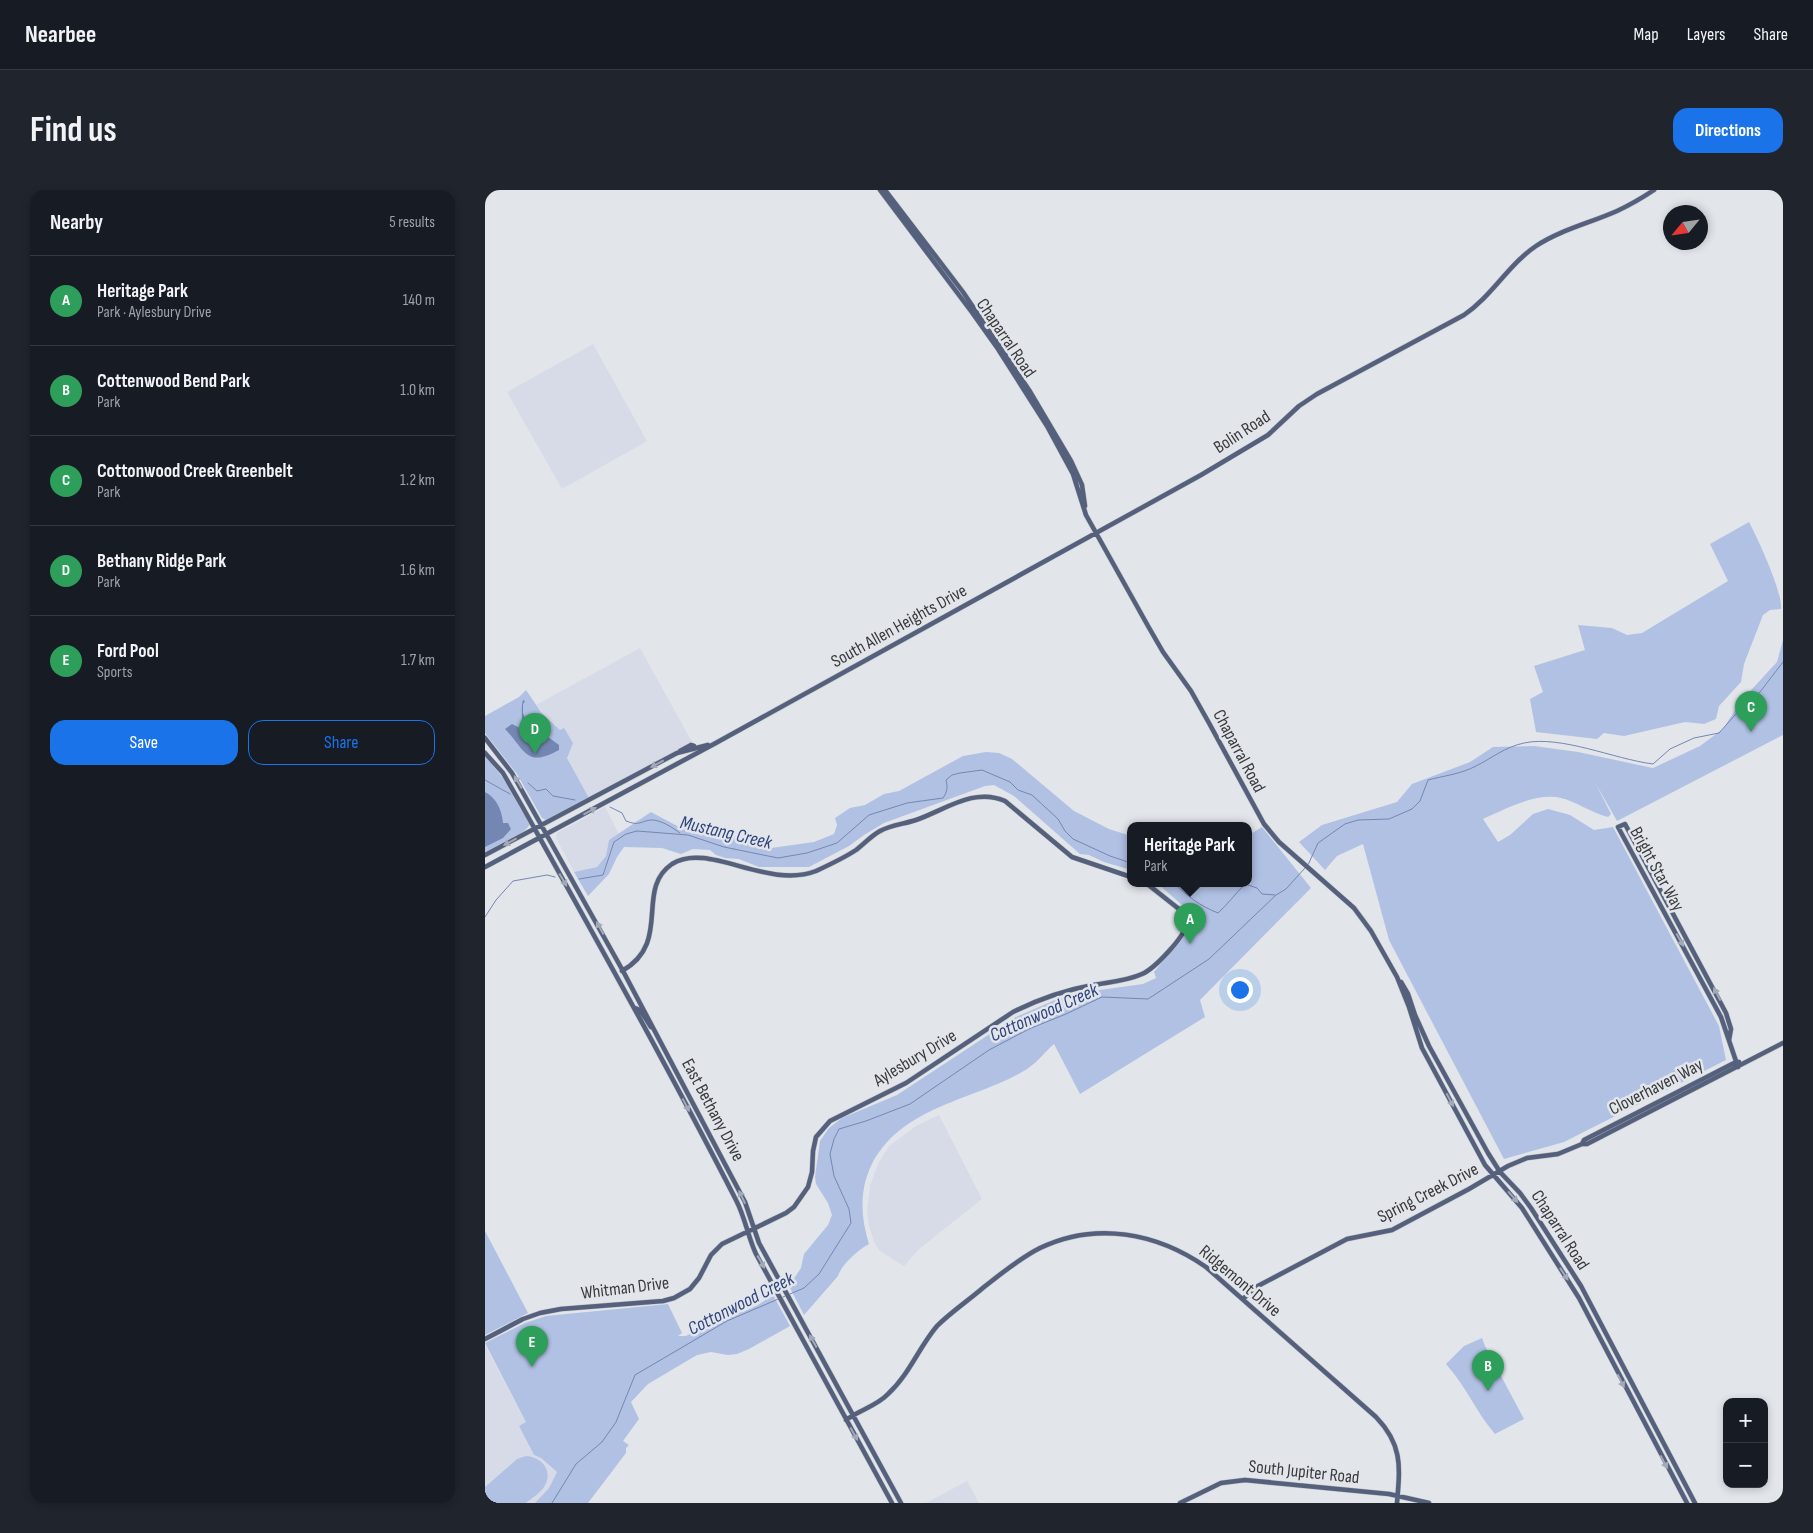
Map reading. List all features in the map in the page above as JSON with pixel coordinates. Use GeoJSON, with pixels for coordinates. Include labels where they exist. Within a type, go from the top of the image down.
{"type":"FeatureCollection","features":[{"type":"Feature","properties":{"kind":"main road","name":"Chaparral Road"},"geometry":{"type":"LineString","coordinates":[[880,190],[971,311],[1024,388],[1073,474],[1082,507],[1147,626],[1191,691],[1270,832],[1354,908],[1365,921],[1406,990],[1429,1046],[1500,1172],[1523,1197],[1590,1301],[1649,1418],[1695,1503]]}},
{"type":"Feature","properties":{"kind":"main road","name":"Chaparral Road"},"geometry":{"type":"LineString","coordinates":[[885,190],[963,292],[1055,432],[1078,475],[1083,491],[1086,515]]}},
{"type":"Feature","properties":{"kind":"main road","name":"Bolin Road"},"geometry":{"type":"LineString","coordinates":[[1096,533],[1257,442],[1317,394],[1455,322],[1486,297],[1511,267],[1536,246],[1555,236],[1616,211],[1654,190]]}},
{"type":"Feature","properties":{"kind":"main road","name":"South Allen Heights Drive"},"geometry":{"type":"LineString","coordinates":[[485,867],[619,794],[673,767],[1096,533]]}},
{"type":"Feature","properties":{"kind":"main road","name":"East Bethany Drive"},"geometry":{"type":"LineString","coordinates":[[485,738],[513,773],[623,970],[745,1202],[753,1228],[784,1288],[901,1503]]}},
{"type":"Feature","properties":{"kind":"main road","name":"South Allen Heights Drive"},"geometry":{"type":"LineString","coordinates":[[485,856],[677,753],[714,744]]}},
{"type":"Feature","properties":{"kind":"main road"},"geometry":{"type":"LineString","coordinates":[[673,767],[692,753],[694,749]]}},
{"type":"Feature","properties":{"kind":"main road","name":"East Bethany Drive"},"geometry":{"type":"LineString","coordinates":[[485,753],[503,773],[635,1008],[738,1203],[756,1254],[892,1503]]}},
{"type":"Feature","properties":{"kind":"main road"},"geometry":{"type":"LineString","coordinates":[[615,787],[619,794]]}},
{"type":"Feature","properties":{"kind":"main road"},"geometry":{"type":"LineString","coordinates":[[616,974],[640,958],[645,951],[649,941],[657,885],[664,872],[677,862],[687,858],[702,857],[766,874],[799,876],[817,871],[855,850],[880,831],[915,820],[975,796],[994,796],[1005,801],[1072,857],[1127,876]]}},
{"type":"Feature","properties":{"kind":"main road","name":"Bright Star Way"},"geometry":{"type":"LineString","coordinates":[[1729,1040],[1731,1029],[1726,1013],[1625,824],[1618,827],[1717,1008],[1737,1064]]}},
{"type":"Feature","properties":{"kind":"main road","name":"Aylesbury Drive"},"geometry":{"type":"LineString","coordinates":[[747,1232],[785,1213],[800,1201],[808,1188],[810,1180],[816,1137],[830,1121],[906,1083],[1013,1012],[1029,1004],[1057,993],[1134,977],[1148,971],[1160,961],[1182,934],[1187,926],[1187,919],[1184,913],[1151,887]]}},
{"type":"Feature","properties":{"kind":"main road","name":"Chaparral Road"},"geometry":{"type":"LineString","coordinates":[[1397,977],[1422,1048],[1485,1165],[1518,1203],[1579,1298],[1687,1503]]}},
{"type":"Feature","properties":{"kind":"main road"},"geometry":{"type":"LineString","coordinates":[[635,1008],[640,1010],[657,1033]]}},
{"type":"Feature","properties":{"kind":"main road","name":"Cloverhaven Way"},"geometry":{"type":"LineString","coordinates":[[1493,1176],[1527,1158],[1558,1154],[1582,1144],[1587,1144],[1737,1064],[1745,1062],[1783,1043]]}},
{"type":"Feature","properties":{"kind":"main road"},"geometry":{"type":"LineString","coordinates":[[670,1074],[677,1070]]}},
{"type":"Feature","properties":{"kind":"main road"},"geometry":{"type":"LineString","coordinates":[[712,1153],[718,1150]]}},
{"type":"Feature","properties":{"kind":"main road","name":"Spring Creek Drive"},"geometry":{"type":"LineString","coordinates":[[1243,1299],[1256,1287],[1347,1239],[1392,1230],[1493,1176]]}},
{"type":"Feature","properties":{"kind":"main road","name":"Whitman Drive"},"geometry":{"type":"LineString","coordinates":[[485,1339],[523,1319],[542,1312],[663,1301],[675,1298],[695,1284],[709,1257],[722,1244],[747,1232]]}},
{"type":"Feature","properties":{"kind":"main road","name":"Ridgemont Drive"},"geometry":{"type":"LineString","coordinates":[[846,1420],[882,1400],[889,1394],[935,1329],[945,1319],[1024,1258],[1056,1242],[1082,1236],[1115,1233],[1136,1236],[1177,1249],[1197,1261],[1243,1299],[1384,1425],[1392,1438],[1398,1455],[1400,1478],[1397,1503]]}},
{"type":"Feature","properties":{"kind":"main road"},"geometry":{"type":"LineString","coordinates":[[1542,1241],[1549,1237]]}},
{"type":"Feature","properties":{"kind":"main road"},"geometry":{"type":"LineString","coordinates":[[825,1381],[831,1375]]}},
{"type":"Feature","properties":{"kind":"main road"},"geometry":{"type":"LineString","coordinates":[[1643,1422],[1649,1418]]}},
{"type":"Feature","properties":{"kind":"main road"},"geometry":{"type":"LineString","coordinates":[[867,1459],[875,1455]]}},
{"type":"Feature","properties":{"kind":"main road","name":"South Jupiter Road"},"geometry":{"type":"LineString","coordinates":[[1180,1503],[1221,1483],[1239,1480],[1398,1496],[1429,1503]]}},
{"type":"Feature","properties":{"kind":"main road"},"geometry":{"type":"LineString","coordinates":[[888,1497],[895,1493]]}},
{"type":"Feature","properties":{"kind":"shaded area"},"geometry":{"type":"Polygon","coordinates":[[[593,344],[647,441],[562,489],[507,392],[593,344]]]}},
{"type":"Feature","properties":{"kind":"shaded area"},"geometry":{"type":"Polygon","coordinates":[[[1749,522],[1774,579],[1781,601],[1781,609],[1770,610],[1763,615],[1744,664],[1741,682],[1719,706],[1716,719],[1704,724],[1685,722],[1624,736],[1604,733],[1597,739],[1536,732],[1530,699],[1543,692],[1534,666],[1585,650],[1578,625],[1612,628],[1627,635],[1642,633],[1728,581],[1710,544],[1749,522]]]}},
{"type":"Feature","properties":{"kind":"shaded area"},"geometry":{"type":"Polygon","coordinates":[[[1783,640],[1783,735],[1617,821],[1596,784],[1611,814],[1608,817],[1561,798],[1542,797],[1521,802],[1483,819],[1498,842],[1510,835],[1533,814],[1548,809],[1570,815],[1594,830],[1613,827],[1719,1026],[1726,1060],[1564,1142],[1504,1159],[1389,940],[1363,844],[1337,856],[1325,870],[1299,842],[1322,825],[1397,802],[1412,784],[1470,762],[1493,747],[1534,746],[1578,752],[1653,768],[1700,746],[1723,729],[1741,701],[1777,662],[1783,640]]]}},
{"type":"Feature","properties":{"kind":"shaded area"},"geometry":{"type":"Polygon","coordinates":[[[640,648],[692,742],[589,798],[567,758],[564,728],[560,730],[536,705],[640,648]]]}},
{"type":"Feature","properties":{"kind":"shaded area"},"geometry":{"type":"Polygon","coordinates":[[[526,690],[541,712],[560,730],[564,728],[573,743],[567,758],[589,798],[546,820],[542,818],[517,774],[485,733],[485,716],[519,697],[526,690]]]}},
{"type":"Feature","properties":{"kind":"shaded area"},"geometry":{"type":"Polygon","coordinates":[[[523,700],[525,701],[523,713],[529,728],[540,731],[559,745],[559,750],[548,755],[533,757],[523,750],[505,729],[512,724],[520,728],[523,700]]]}},
{"type":"Feature","properties":{"kind":"shaded area"},"geometry":{"type":"Polygon","coordinates":[[[986,752],[999,753],[1012,759],[1074,811],[1109,829],[1127,835],[1127,869],[1089,855],[1080,854],[1014,796],[994,785],[985,786],[884,823],[849,846],[809,867],[759,867],[739,859],[716,855],[710,850],[693,849],[681,854],[662,848],[624,847],[609,874],[588,896],[574,872],[597,867],[606,856],[609,840],[651,812],[679,827],[688,825],[700,833],[734,836],[764,849],[814,842],[834,834],[837,825],[835,818],[850,808],[865,805],[884,794],[899,791],[963,756],[986,752]]]}},
{"type":"Feature","properties":{"kind":"shaded area"},"geometry":{"type":"Polygon","coordinates":[[[485,756],[503,778],[530,824],[516,837],[485,852],[485,756]]]}},
{"type":"Feature","properties":{"kind":"shaded area"},"geometry":{"type":"Polygon","coordinates":[[[485,792],[496,801],[503,823],[508,823],[511,829],[503,838],[485,847],[485,792]]]}},
{"type":"Feature","properties":{"kind":"shaded area"},"geometry":{"type":"Polygon","coordinates":[[[605,807],[619,834],[609,840],[606,856],[597,867],[574,872],[556,838],[557,833],[605,807]]]}},
{"type":"Feature","properties":{"kind":"shaded area"},"geometry":{"type":"Polygon","coordinates":[[[1262,827],[1311,888],[1200,1000],[1205,1017],[1080,1094],[1054,1044],[1035,1063],[1022,1072],[938,1108],[900,1130],[884,1146],[867,1176],[863,1195],[863,1215],[869,1244],[847,1262],[838,1276],[804,1315],[789,1286],[801,1268],[804,1254],[828,1225],[832,1215],[828,1203],[816,1184],[815,1177],[820,1141],[829,1128],[842,1118],[897,1095],[1014,1018],[1055,1000],[1100,990],[1143,984],[1156,978],[1154,972],[1188,931],[1190,912],[1162,887],[1252,887],[1252,833],[1262,827]]]}},
{"type":"Feature","properties":{"kind":"shaded area"},"geometry":{"type":"Polygon","coordinates":[[[939,1115],[982,1199],[919,1249],[904,1266],[880,1251],[874,1242],[867,1211],[870,1186],[878,1164],[889,1146],[916,1126],[939,1115]]]}},
{"type":"Feature","properties":{"kind":"shaded area"},"geometry":{"type":"Polygon","coordinates":[[[485,1231],[528,1313],[485,1335],[485,1231]]]}},
{"type":"Feature","properties":{"kind":"shaded area"},"geometry":{"type":"Polygon","coordinates":[[[773,1295],[790,1326],[737,1354],[728,1355],[711,1352],[697,1355],[648,1384],[631,1402],[639,1419],[623,1441],[629,1445],[626,1448],[626,1453],[588,1503],[535,1503],[549,1488],[557,1472],[541,1458],[534,1455],[519,1426],[526,1422],[485,1343],[525,1323],[546,1316],[668,1304],[682,1333],[678,1336],[686,1336],[725,1316],[743,1312],[758,1305],[773,1295]]]}},
{"type":"Feature","properties":{"kind":"shaded area"},"geometry":{"type":"Polygon","coordinates":[[[1482,1338],[1524,1419],[1495,1434],[1446,1364],[1464,1346],[1482,1338]]]}},
{"type":"Feature","properties":{"kind":"shaded area"},"geometry":{"type":"Polygon","coordinates":[[[485,1345],[526,1422],[519,1426],[534,1455],[541,1458],[557,1472],[549,1488],[535,1503],[485,1503],[485,1345]]]}},
{"type":"Feature","properties":{"kind":"shaded area"},"geometry":{"type":"Polygon","coordinates":[[[526,1456],[537,1459],[545,1466],[548,1476],[544,1487],[526,1503],[485,1503],[485,1487],[517,1459],[526,1456]]]}},
{"type":"Feature","properties":{"kind":"shaded area"},"geometry":{"type":"Polygon","coordinates":[[[967,1481],[979,1503],[926,1503],[967,1481]]]}},
{"type":"Feature","properties":{"kind":"waterway","name":"Cottonwood Creek"},"geometry":{"type":"LineString","coordinates":[[1308,865],[1318,843],[1345,824],[1358,820],[1389,819],[1412,809],[1420,801],[1428,780],[1470,769],[1517,745],[1539,741],[1554,742],[1653,764],[1670,749],[1694,738],[1719,733],[1760,692],[1783,662]]}},
{"type":"Feature","properties":{"kind":"waterway","name":"Mustang Creek"},"geometry":{"type":"LineString","coordinates":[[579,879],[603,875],[614,842],[626,834],[637,831],[688,835],[724,847],[778,858],[807,853],[837,843],[869,815],[907,803],[943,798],[947,790],[946,780],[952,775],[982,770],[1010,782],[1018,790],[1032,795],[1058,819],[1065,831],[1073,839],[1127,862]]}},
{"type":"Feature","properties":{"kind":"waterway"},"geometry":{"type":"LineString","coordinates":[[485,780],[510,794]]}},
{"type":"Feature","properties":{"kind":"waterway"},"geometry":{"type":"LineString","coordinates":[[528,783],[537,791],[546,789],[553,796],[575,800]]}},
{"type":"Feature","properties":{"kind":"waterway"},"geometry":{"type":"LineString","coordinates":[[610,807],[622,813],[626,821],[636,823],[650,820],[658,821],[680,833]]}},
{"type":"Feature","properties":{"kind":"waterway","name":"Cottonwood Creek"},"geometry":{"type":"LineString","coordinates":[[552,1503],[576,1464],[602,1442],[616,1422],[635,1375],[727,1321],[804,1288],[819,1274],[851,1223],[849,1209],[834,1176],[830,1154],[839,1129],[910,1104],[989,1050],[1029,1029],[1102,997],[1148,999],[1209,959],[1276,895],[1286,889],[1305,868]]}},
{"type":"Feature","properties":{"kind":"waterway","name":"Mustang Creek"},"geometry":{"type":"LineString","coordinates":[[485,917],[496,900],[513,881],[547,875],[555,877]]}},
{"type":"Feature","properties":{"kind":"waterway","name":"Mustang Creek"},"geometry":{"type":"LineString","coordinates":[[1252,886],[1257,888],[1262,894],[1275,895]]}},
{"type":"Feature","properties":{"kind":"waterway","name":"Mustang Creek"},"geometry":{"type":"LineString","coordinates":[[1178,887],[1194,900],[1218,913],[1242,887]]}},
{"type":"Feature","properties":{"kind":"place","name":"Cottonwood Creek Greenbelt"},"geometry":{"type":"Point","coordinates":[1751,732]}},
{"type":"Feature","properties":{"kind":"place","name":"Bethany Ridge Park"},"geometry":{"type":"Point","coordinates":[535,754]}},
{"type":"Feature","properties":{"kind":"place","name":"Heritage Park"},"geometry":{"type":"Point","coordinates":[1190,944]}},
{"type":"Feature","properties":{"kind":"place","name":"Ford Pool"},"geometry":{"type":"Point","coordinates":[532,1367]}},
{"type":"Feature","properties":{"kind":"place","name":"Cottenwood Bend Park"},"geometry":{"type":"Point","coordinates":[1488,1391]}}]}
